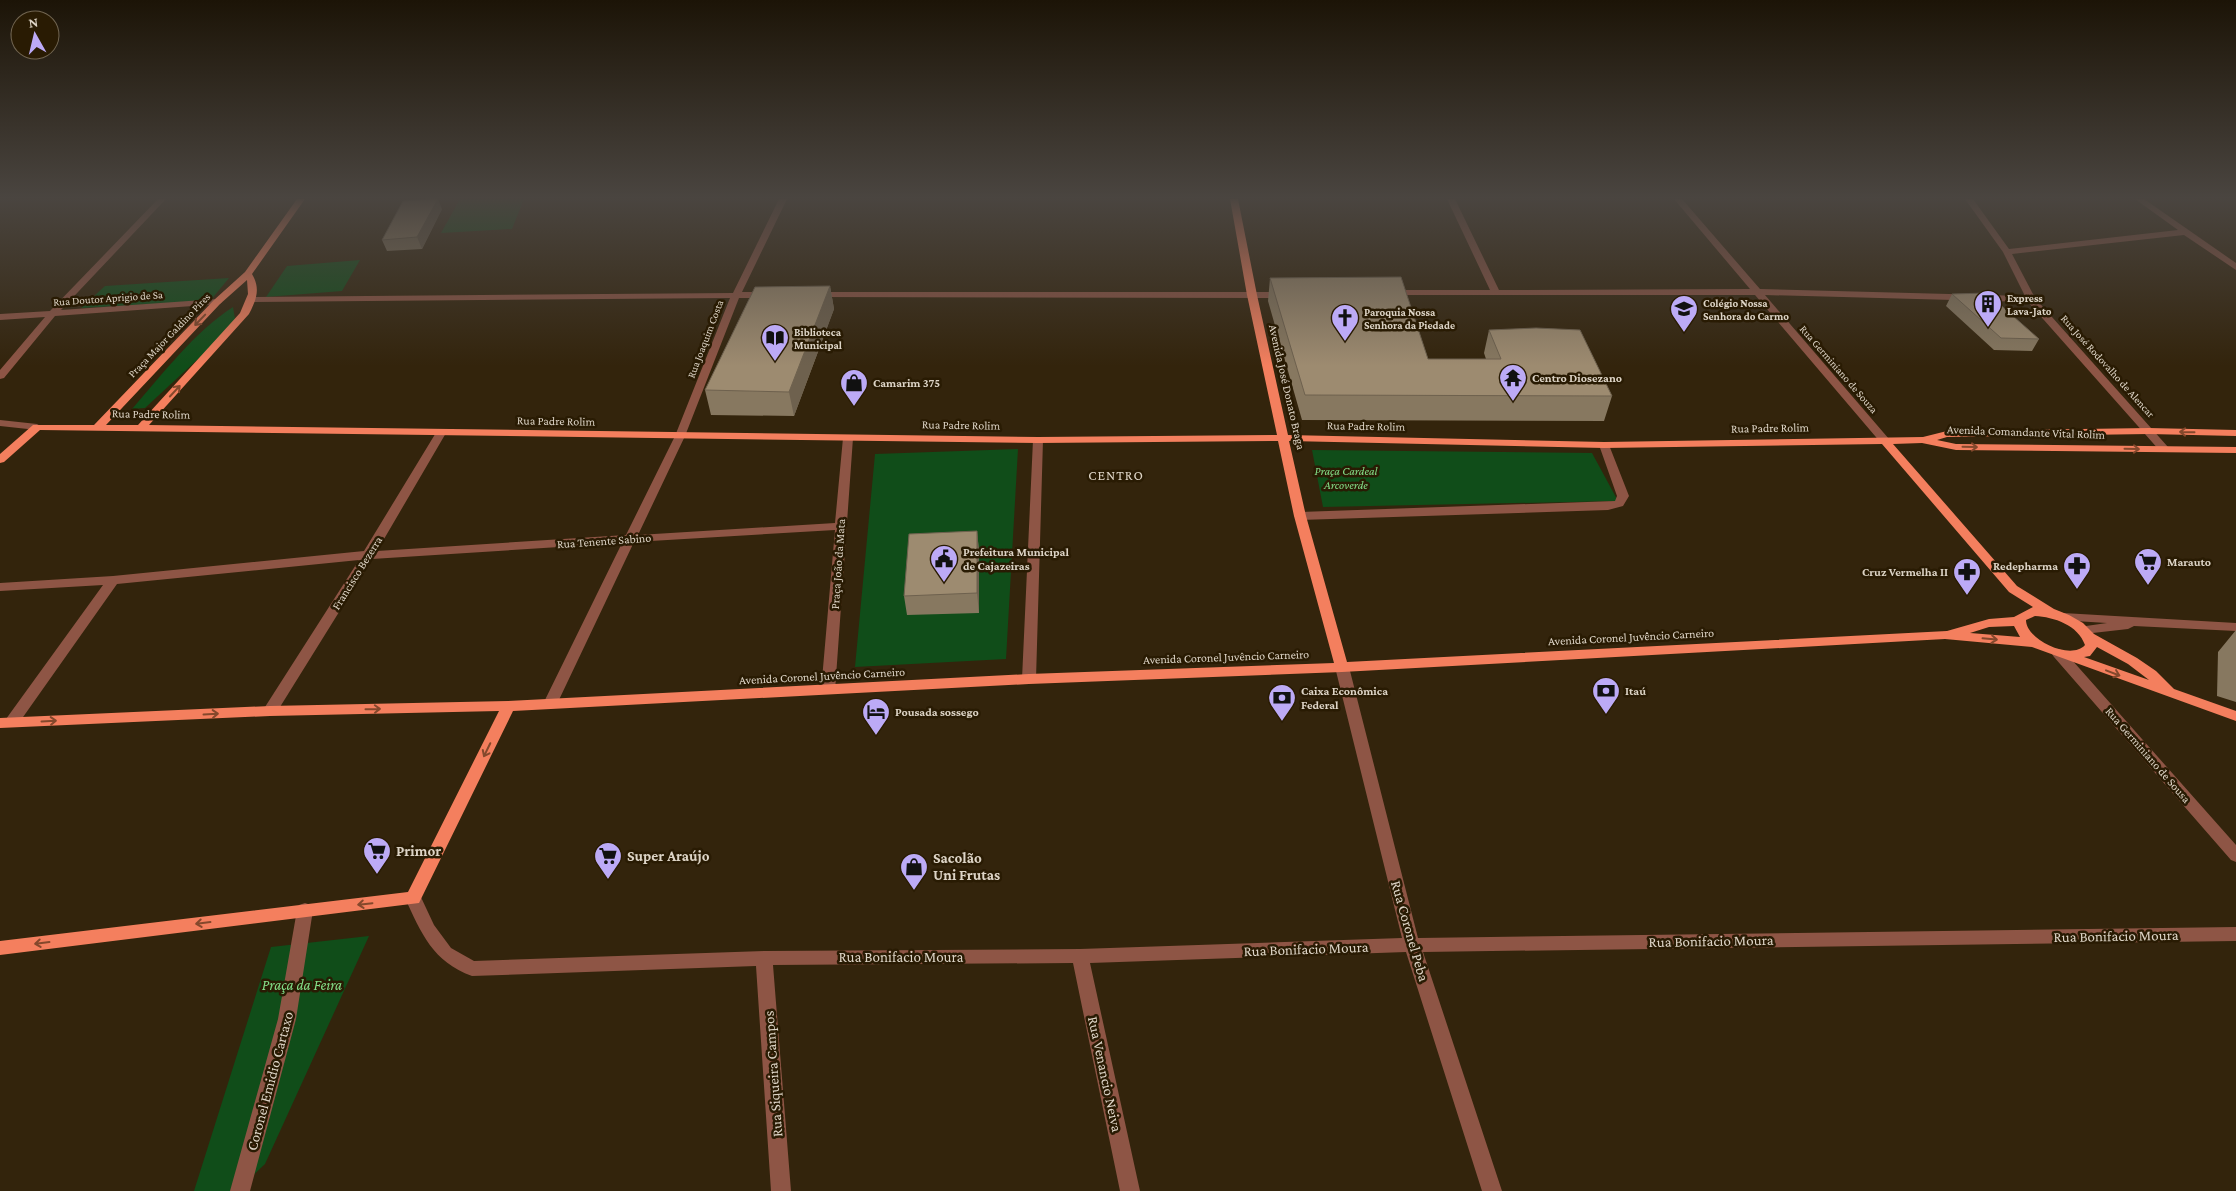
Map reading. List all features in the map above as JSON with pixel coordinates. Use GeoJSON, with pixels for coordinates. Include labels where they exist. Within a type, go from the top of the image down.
{"type":"FeatureCollection","features":[{"type":"Feature","properties":{"kind":"main road","name":"Praça Major Galdino Pires"},"geometry":{"type":"LineString","coordinates":[[98,427],[217,302],[248,274],[262,255]]}},
{"type":"Feature","properties":{"kind":"main road","name":"Avenida José Donato Braga"},"geometry":{"type":"LineString","coordinates":[[1244,255],[1285,438],[1300,516],[1342,667]]}},
{"type":"Feature","properties":{"kind":"main road"},"geometry":{"type":"LineString","coordinates":[[142,427],[210,354],[244,314],[253,299],[254,283],[248,274]]}},
{"type":"Feature","properties":{"kind":"main road"},"geometry":{"type":"LineString","coordinates":[[0,460],[38,427]]}},
{"type":"Feature","properties":{"kind":"main road","name":"Rua Padre Rolim"},"geometry":{"type":"LineString","coordinates":[[38,427],[1038,440],[1285,438],[1604,445],[1922,440]]}},
{"type":"Feature","properties":{"kind":"main road","name":"Avenida Comandante Vital Rolim"},"geometry":{"type":"LineString","coordinates":[[1922,440],[1947,434],[2149,431],[2236,433]]}},
{"type":"Feature","properties":{"kind":"main road"},"geometry":{"type":"LineString","coordinates":[[1885,440],[2012,589],[2133,660],[2153,674],[2170,694]]}},
{"type":"Feature","properties":{"kind":"main road","name":"Avenida Comandante Vital Rolim"},"geometry":{"type":"LineString","coordinates":[[1922,440],[1956,447],[2236,450]]}},
{"type":"Feature","properties":{"kind":"main road"},"geometry":{"type":"LineString","coordinates":[[2012,589],[2021,618],[2022,632],[2035,643],[2170,694],[2236,716]]}},
{"type":"Feature","properties":{"kind":"main road","name":"Avenida Coronel Juvêncio Carneiro"},"geometry":{"type":"LineString","coordinates":[[1945,635],[2040,612],[2057,615]]}},
{"type":"Feature","properties":{"kind":"main road"},"geometry":{"type":"LineString","coordinates":[[2064,655],[2086,654],[2092,644],[2088,634]]}},
{"type":"Feature","properties":{"kind":"main road","name":"Avenida Coronel Juvêncio Carneiro"},"geometry":{"type":"LineString","coordinates":[[6,723],[270,711],[508,706],[828,691],[1029,679],[1342,667],[1945,635],[2035,643]]}},
{"type":"Feature","properties":{"kind":"main road"},"geometry":{"type":"LineString","coordinates":[[0,948],[413,898],[508,706]]}},
{"type":"Feature","properties":{"kind":"street"},"geometry":{"type":"LineString","coordinates":[[0,376],[53,313],[109,255]]}},
{"type":"Feature","properties":{"kind":"street","name":"Rua Joaquim Costa"},"geometry":{"type":"LineString","coordinates":[[550,704],[680,436],[736,295],[756,255]]}},
{"type":"Feature","properties":{"kind":"street"},"geometry":{"type":"LineString","coordinates":[[1477,255],[1495,292]]}},
{"type":"Feature","properties":{"kind":"street","name":"Rua Germiniano de Souza"},"geometry":{"type":"LineString","coordinates":[[1726,255],[1885,440]]}},
{"type":"Feature","properties":{"kind":"street","name":"Rua José Rodovalho de Alencar"},"geometry":{"type":"LineString","coordinates":[[2009,255],[2031,299],[2164,449]]}},
{"type":"Feature","properties":{"kind":"street"},"geometry":{"type":"LineString","coordinates":[[2218,255],[2236,267]]}},
{"type":"Feature","properties":{"kind":"street"},"geometry":{"type":"LineString","coordinates":[[1379,294],[1758,292],[2031,299]]}},
{"type":"Feature","properties":{"kind":"street"},"geometry":{"type":"LineString","coordinates":[[253,299],[775,295]]}},
{"type":"Feature","properties":{"kind":"street"},"geometry":{"type":"LineString","coordinates":[[805,295],[1291,295]]}},
{"type":"Feature","properties":{"kind":"street","name":"Rua Doutor Aprigio de Sa"},"geometry":{"type":"LineString","coordinates":[[0,317],[217,302]]}},
{"type":"Feature","properties":{"kind":"street","name":"Rua Padre Rolim"},"geometry":{"type":"LineString","coordinates":[[0,423],[38,427]]}},
{"type":"Feature","properties":{"kind":"street","name":"Francisco Bezerra"},"geometry":{"type":"LineString","coordinates":[[270,711],[368,555],[441,433]]}},
{"type":"Feature","properties":{"kind":"street","name":"Praça João da Mata"},"geometry":{"type":"LineString","coordinates":[[828,691],[848,438]]}},
{"type":"Feature","properties":{"kind":"street"},"geometry":{"type":"LineString","coordinates":[[1029,679],[1038,440]]}},
{"type":"Feature","properties":{"kind":"street"},"geometry":{"type":"LineString","coordinates":[[1300,516],[1608,506],[1620,504],[1623,496],[1604,445]]}},
{"type":"Feature","properties":{"kind":"street","name":"Rua Tenente Sabino"},"geometry":{"type":"LineString","coordinates":[[0,587],[113,580],[368,555],[841,526]]}},
{"type":"Feature","properties":{"kind":"street"},"geometry":{"type":"LineString","coordinates":[[6,723],[113,580]]}},
{"type":"Feature","properties":{"kind":"street"},"geometry":{"type":"LineString","coordinates":[[2057,615],[2145,623],[2236,627]]}},
{"type":"Feature","properties":{"kind":"street"},"geometry":{"type":"LineString","coordinates":[[2088,634],[2145,623]]}},
{"type":"Feature","properties":{"kind":"street","name":"Rua Germiniano de Sousa"},"geometry":{"type":"LineString","coordinates":[[2064,655],[2236,856]]}},
{"type":"Feature","properties":{"kind":"street","name":"Rua Coronel Peba"},"geometry":{"type":"LineString","coordinates":[[1342,667],[1412,945],[1492,1191]]}},
{"type":"Feature","properties":{"kind":"street","name":"Rua Bonifacio Moura"},"geometry":{"type":"LineString","coordinates":[[413,898],[428,930],[445,953],[472,969],[764,958],[1080,956],[1412,945],[2236,934]]}},
{"type":"Feature","properties":{"kind":"street","name":"Coronel Emidio Cartaxo"},"geometry":{"type":"LineString","coordinates":[[240,1191],[287,1019],[305,910]]}},
{"type":"Feature","properties":{"kind":"street","name":"Rua Venancio Neiva"},"geometry":{"type":"LineString","coordinates":[[1080,956],[1130,1191]]}},
{"type":"Feature","properties":{"kind":"street","name":"Rua Siqueira Campos"},"geometry":{"type":"LineString","coordinates":[[764,958],[781,1191]]}},
{"type":"Feature","properties":{"kind":"green space"},"geometry":{"type":"Polygon","coordinates":[[[360,260],[342,291],[266,297],[287,266],[360,260]]]}},
{"type":"Feature","properties":{"kind":"green space"},"geometry":{"type":"Polygon","coordinates":[[[229,278],[210,301],[81,308],[105,286],[229,278]]]}},
{"type":"Feature","properties":{"kind":"green space"},"geometry":{"type":"Polygon","coordinates":[[[233,307],[235,319],[224,335],[145,408],[132,409],[192,341],[205,328],[233,307]]]}},
{"type":"Feature","properties":{"kind":"green space"},"geometry":{"type":"Polygon","coordinates":[[[1018,449],[1006,659],[855,667],[875,454],[1018,449]]]}},
{"type":"Feature","properties":{"kind":"green space","name":"Praça Cardeal Arcoverde"},"geometry":{"type":"Polygon","coordinates":[[[1312,450],[1592,453],[1618,501],[1323,507],[1312,450]]]}},
{"type":"Feature","properties":{"kind":"green space","name":"Praça da Feira"},"geometry":{"type":"Polygon","coordinates":[[[369,936],[265,1164],[237,1191],[194,1191],[271,947],[369,936]]]}},
{"type":"Feature","properties":{"kind":"building"},"geometry":{"type":"Polygon","coordinates":[[[1401,277],[1428,359],[1501,359],[1489,330],[1536,328],[1580,330],[1612,396],[1305,395],[1270,278],[1401,277]]]}},
{"type":"Feature","properties":{"kind":"building","name":"Biblioteca Municipal"},"geometry":{"type":"Polygon","coordinates":[[[830,286],[789,392],[705,390],[755,287],[830,286]]]}},
{"type":"Feature","properties":{"kind":"building"},"geometry":{"type":"Polygon","coordinates":[[[1987,293],[2039,339],[2001,338],[1952,294],[1987,293]]]}},
{"type":"Feature","properties":{"kind":"building","name":"Prefeitura Municipal de Cajazeiras"},"geometry":{"type":"Polygon","coordinates":[[[977,531],[977,593],[904,596],[909,534],[977,531]]]}},
{"type":"Feature","properties":{"kind":"place","name":"Express Lava-Jato"},"geometry":{"type":"Point","coordinates":[1988,328]}},
{"type":"Feature","properties":{"kind":"place","name":"Colégio Nossa Senhora do Carmo"},"geometry":{"type":"Point","coordinates":[1684,333]}},
{"type":"Feature","properties":{"kind":"place","name":"Paroquia Nossa Senhora da Piedade"},"geometry":{"type":"Point","coordinates":[1345,342]}},
{"type":"Feature","properties":{"kind":"place","name":"Biblioteca Municipal"},"geometry":{"type":"Point","coordinates":[775,362]}},
{"type":"Feature","properties":{"kind":"place","name":"Centro Diosezano"},"geometry":{"type":"Point","coordinates":[1513,402]}},
{"type":"Feature","properties":{"kind":"place","name":"Camarim 375"},"geometry":{"type":"Point","coordinates":[854,407]}},
{"type":"Feature","properties":{"kind":"place","name":"Prefeitura Municipal de Cajazeiras"},"geometry":{"type":"Point","coordinates":[944,583]}},
{"type":"Feature","properties":{"kind":"place","name":"Marauto"},"geometry":{"type":"Point","coordinates":[2148,586]}},
{"type":"Feature","properties":{"kind":"place","name":"Redepharma"},"geometry":{"type":"Point","coordinates":[2077,590]}},
{"type":"Feature","properties":{"kind":"place","name":"Cruz Vermelha II"},"geometry":{"type":"Point","coordinates":[1967,596]}},
{"type":"Feature","properties":{"kind":"place","name":"Itaú"},"geometry":{"type":"Point","coordinates":[1606,715]}},
{"type":"Feature","properties":{"kind":"place","name":"Caixa Econômica Federal"},"geometry":{"type":"Point","coordinates":[1282,722]}},
{"type":"Feature","properties":{"kind":"place","name":"Pousada sossego"},"geometry":{"type":"Point","coordinates":[876,736]}},
{"type":"Feature","properties":{"kind":"place","name":"Primor"},"geometry":{"type":"Point","coordinates":[377,875]}},
{"type":"Feature","properties":{"kind":"place","name":"Super Araújo"},"geometry":{"type":"Point","coordinates":[608,880]}},
{"type":"Feature","properties":{"kind":"place","name":"Sacolão Uni Frutas"},"geometry":{"type":"Point","coordinates":[914,891]}},
{"type":"Feature","properties":{"kind":"district","name":"CENTRO"},"geometry":{"type":"Point","coordinates":[1116,475]}}]}
